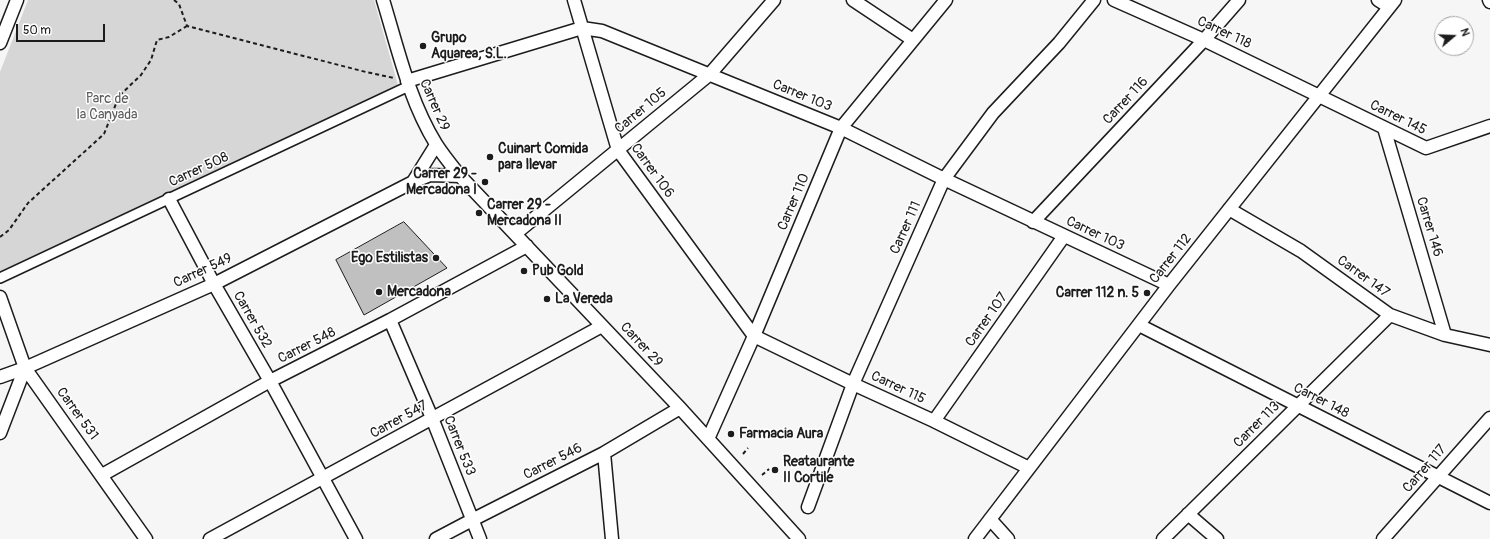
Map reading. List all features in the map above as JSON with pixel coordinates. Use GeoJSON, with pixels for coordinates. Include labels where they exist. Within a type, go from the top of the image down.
{"type":"FeatureCollection","features":[{"type":"Feature","properties":{"kind":"street"},"geometry":{"type":"LineString","coordinates":[[0,43],[17,0]]}},
{"type":"Feature","properties":{"kind":"street","name":"Carrer 29"},"geometry":{"type":"LineString","coordinates":[[383,0],[408,83],[418,110],[436,145],[460,176],[680,408],[798,538]]}},
{"type":"Feature","properties":{"kind":"street","name":"Carrer 106"},"geometry":{"type":"LineString","coordinates":[[574,0],[618,150],[754,336]]}},
{"type":"Feature","properties":{"kind":"street","name":"Carrer 105"},"geometry":{"type":"LineString","coordinates":[[515,234],[710,74],[774,0]]}},
{"type":"Feature","properties":{"kind":"street"},"geometry":{"type":"LineString","coordinates":[[853,0],[913,40]]}},
{"type":"Feature","properties":{"kind":"street","name":"Carrer 110"},"geometry":{"type":"LineString","coordinates":[[708,439],[754,336],[841,128],[946,0]]}},
{"type":"Feature","properties":{"kind":"street","name":"Carrer 111"},"geometry":{"type":"LineString","coordinates":[[808,507],[853,384],[944,179],[993,113],[1059,43],[1094,0]]}},
{"type":"Feature","properties":{"kind":"street","name":"Carrer 118"},"geometry":{"type":"LineString","coordinates":[[1114,0],[1204,40],[1319,96]]}},
{"type":"Feature","properties":{"kind":"street","name":"Carrer 116"},"geometry":{"type":"LineString","coordinates":[[1033,222],[1204,40],[1239,0]]}},
{"type":"Feature","properties":{"kind":"street"},"geometry":{"type":"LineString","coordinates":[[1378,0],[1392,4]]}},
{"type":"Feature","properties":{"kind":"street","name":"Carrer 112"},"geometry":{"type":"LineString","coordinates":[[975,539],[1169,285],[1392,4]]}},
{"type":"Feature","properties":{"kind":"street","name":"Carrer 103"},"geometry":{"type":"LineString","coordinates":[[408,83],[582,28],[602,31],[841,128],[1033,222],[1169,285]]}},
{"type":"Feature","properties":{"kind":"street","name":"Carrer 508"},"geometry":{"type":"LineString","coordinates":[[0,278],[170,199],[408,83]]}},
{"type":"Feature","properties":{"kind":"street","name":"Carrer 145"},"geometry":{"type":"LineString","coordinates":[[1319,96],[1426,148],[1490,126]]}},
{"type":"Feature","properties":{"kind":"street","name":"Carrer 146"},"geometry":{"type":"LineString","coordinates":[[1384,128],[1445,335]]}},
{"type":"Feature","properties":{"kind":"street"},"geometry":{"type":"LineString","coordinates":[[413,182],[436,145]]}},
{"type":"Feature","properties":{"kind":"street","name":"Carrer 549"},"geometry":{"type":"LineString","coordinates":[[0,377],[25,368],[214,284],[413,182],[430,175],[460,176]]}},
{"type":"Feature","properties":{"kind":"street","name":"Carrer 532"},"geometry":{"type":"LineString","coordinates":[[170,199],[214,284],[270,381],[356,539]]}},
{"type":"Feature","properties":{"kind":"street","name":"Carrer 147"},"geometry":{"type":"LineString","coordinates":[[1229,210],[1301,251],[1390,315],[1445,335],[1490,345]]}},
{"type":"Feature","properties":{"kind":"street","name":"Carrer 107"},"geometry":{"type":"LineString","coordinates":[[934,421],[1064,236]]}},
{"type":"Feature","properties":{"kind":"street","name":"Carrer 548"},"geometry":{"type":"LineString","coordinates":[[102,475],[270,381],[390,320],[527,246]]}},
{"type":"Feature","properties":{"kind":"street","name":"Carrer 531"},"geometry":{"type":"LineString","coordinates":[[0,297],[25,368],[146,539]]}},
{"type":"Feature","properties":{"kind":"street","name":"Carrer 113"},"geometry":{"type":"LineString","coordinates":[[1163,539],[1390,315]]}},
{"type":"Feature","properties":{"kind":"street","name":"Carrer 533"},"geometry":{"type":"LineString","coordinates":[[390,320],[432,418],[480,539]]}},
{"type":"Feature","properties":{"kind":"street","name":"Carrer 148"},"geometry":{"type":"LineString","coordinates":[[1139,325],[1490,503]]}},
{"type":"Feature","properties":{"kind":"street","name":"Carrer 547"},"geometry":{"type":"LineString","coordinates":[[210,539],[602,326]]}},
{"type":"Feature","properties":{"kind":"street","name":"Carrer 115"},"geometry":{"type":"LineString","coordinates":[[754,336],[934,421],[1029,468]]}},
{"type":"Feature","properties":{"kind":"street"},"geometry":{"type":"LineString","coordinates":[[0,433],[25,368]]}},
{"type":"Feature","properties":{"kind":"street","name":"Carrer 546"},"geometry":{"type":"LineString","coordinates":[[436,539],[604,453],[680,408]]}},
{"type":"Feature","properties":{"kind":"street","name":"Carrer 117"},"geometry":{"type":"LineString","coordinates":[[1383,539],[1490,418]]}},
{"type":"Feature","properties":{"kind":"street"},"geometry":{"type":"LineString","coordinates":[[604,453],[612,539]]}},
{"type":"Feature","properties":{"kind":"street"},"geometry":{"type":"LineString","coordinates":[[1188,514],[1218,539]]}},
{"type":"Feature","properties":{"kind":"street"},"geometry":{"type":"LineString","coordinates":[[990,520],[1008,539]]}},
{"type":"Feature","properties":{"kind":"path"},"geometry":{"type":"LineString","coordinates":[[174,0],[179,4],[187,26]]}},
{"type":"Feature","properties":{"kind":"path"},"geometry":{"type":"LineString","coordinates":[[0,237],[9,230],[28,203],[104,134],[119,96],[141,76],[151,60],[157,40],[169,37],[187,26],[408,83]]}},
{"type":"Feature","properties":{"kind":"path"},"geometry":{"type":"LineString","coordinates":[[743,454],[748,448]]}},
{"type":"Feature","properties":{"kind":"path"},"geometry":{"type":"LineString","coordinates":[[762,475],[769,469]]}},
{"type":"Feature","properties":{"kind":"green space","name":"Parc de la Canyada"},"geometry":{"type":"Polygon","coordinates":[[[28,0],[374,0],[398,85],[310,130],[0,276],[0,72],[28,0]]]}},
{"type":"Feature","properties":{"kind":"building","name":"Mercadona"},"geometry":{"type":"Polygon","coordinates":[[[404,222],[447,268],[364,315],[336,260],[404,222]]]}},
{"type":"Feature","properties":{"kind":"place","name":"Grupo Aquarea, S.L."},"geometry":{"type":"Point","coordinates":[423,46]}},
{"type":"Feature","properties":{"kind":"place","name":"Cuinart Comida para llevar"},"geometry":{"type":"Point","coordinates":[490,157]}},
{"type":"Feature","properties":{"kind":"place","name":"Carrer 29 - Mercadona I"},"geometry":{"type":"Point","coordinates":[485,182]}},
{"type":"Feature","properties":{"kind":"place","name":"Carrer 29 - Mercadona II"},"geometry":{"type":"Point","coordinates":[479,213]}},
{"type":"Feature","properties":{"kind":"place","name":"Ego Estilistas"},"geometry":{"type":"Point","coordinates":[436,258]}},
{"type":"Feature","properties":{"kind":"place","name":"Pub Gold"},"geometry":{"type":"Point","coordinates":[524,271]}},
{"type":"Feature","properties":{"kind":"place","name":"Mercadona"},"geometry":{"type":"Point","coordinates":[379,292]}},
{"type":"Feature","properties":{"kind":"place","name":"Carrer 112 n. 5"},"geometry":{"type":"Point","coordinates":[1147,293]}},
{"type":"Feature","properties":{"kind":"place","name":"La Vereda"},"geometry":{"type":"Point","coordinates":[547,299]}},
{"type":"Feature","properties":{"kind":"place","name":"Farmacia Aura"},"geometry":{"type":"Point","coordinates":[731,434]}},
{"type":"Feature","properties":{"kind":"place","name":"Reataurante II Cortile"},"geometry":{"type":"Point","coordinates":[775,470]}}]}
